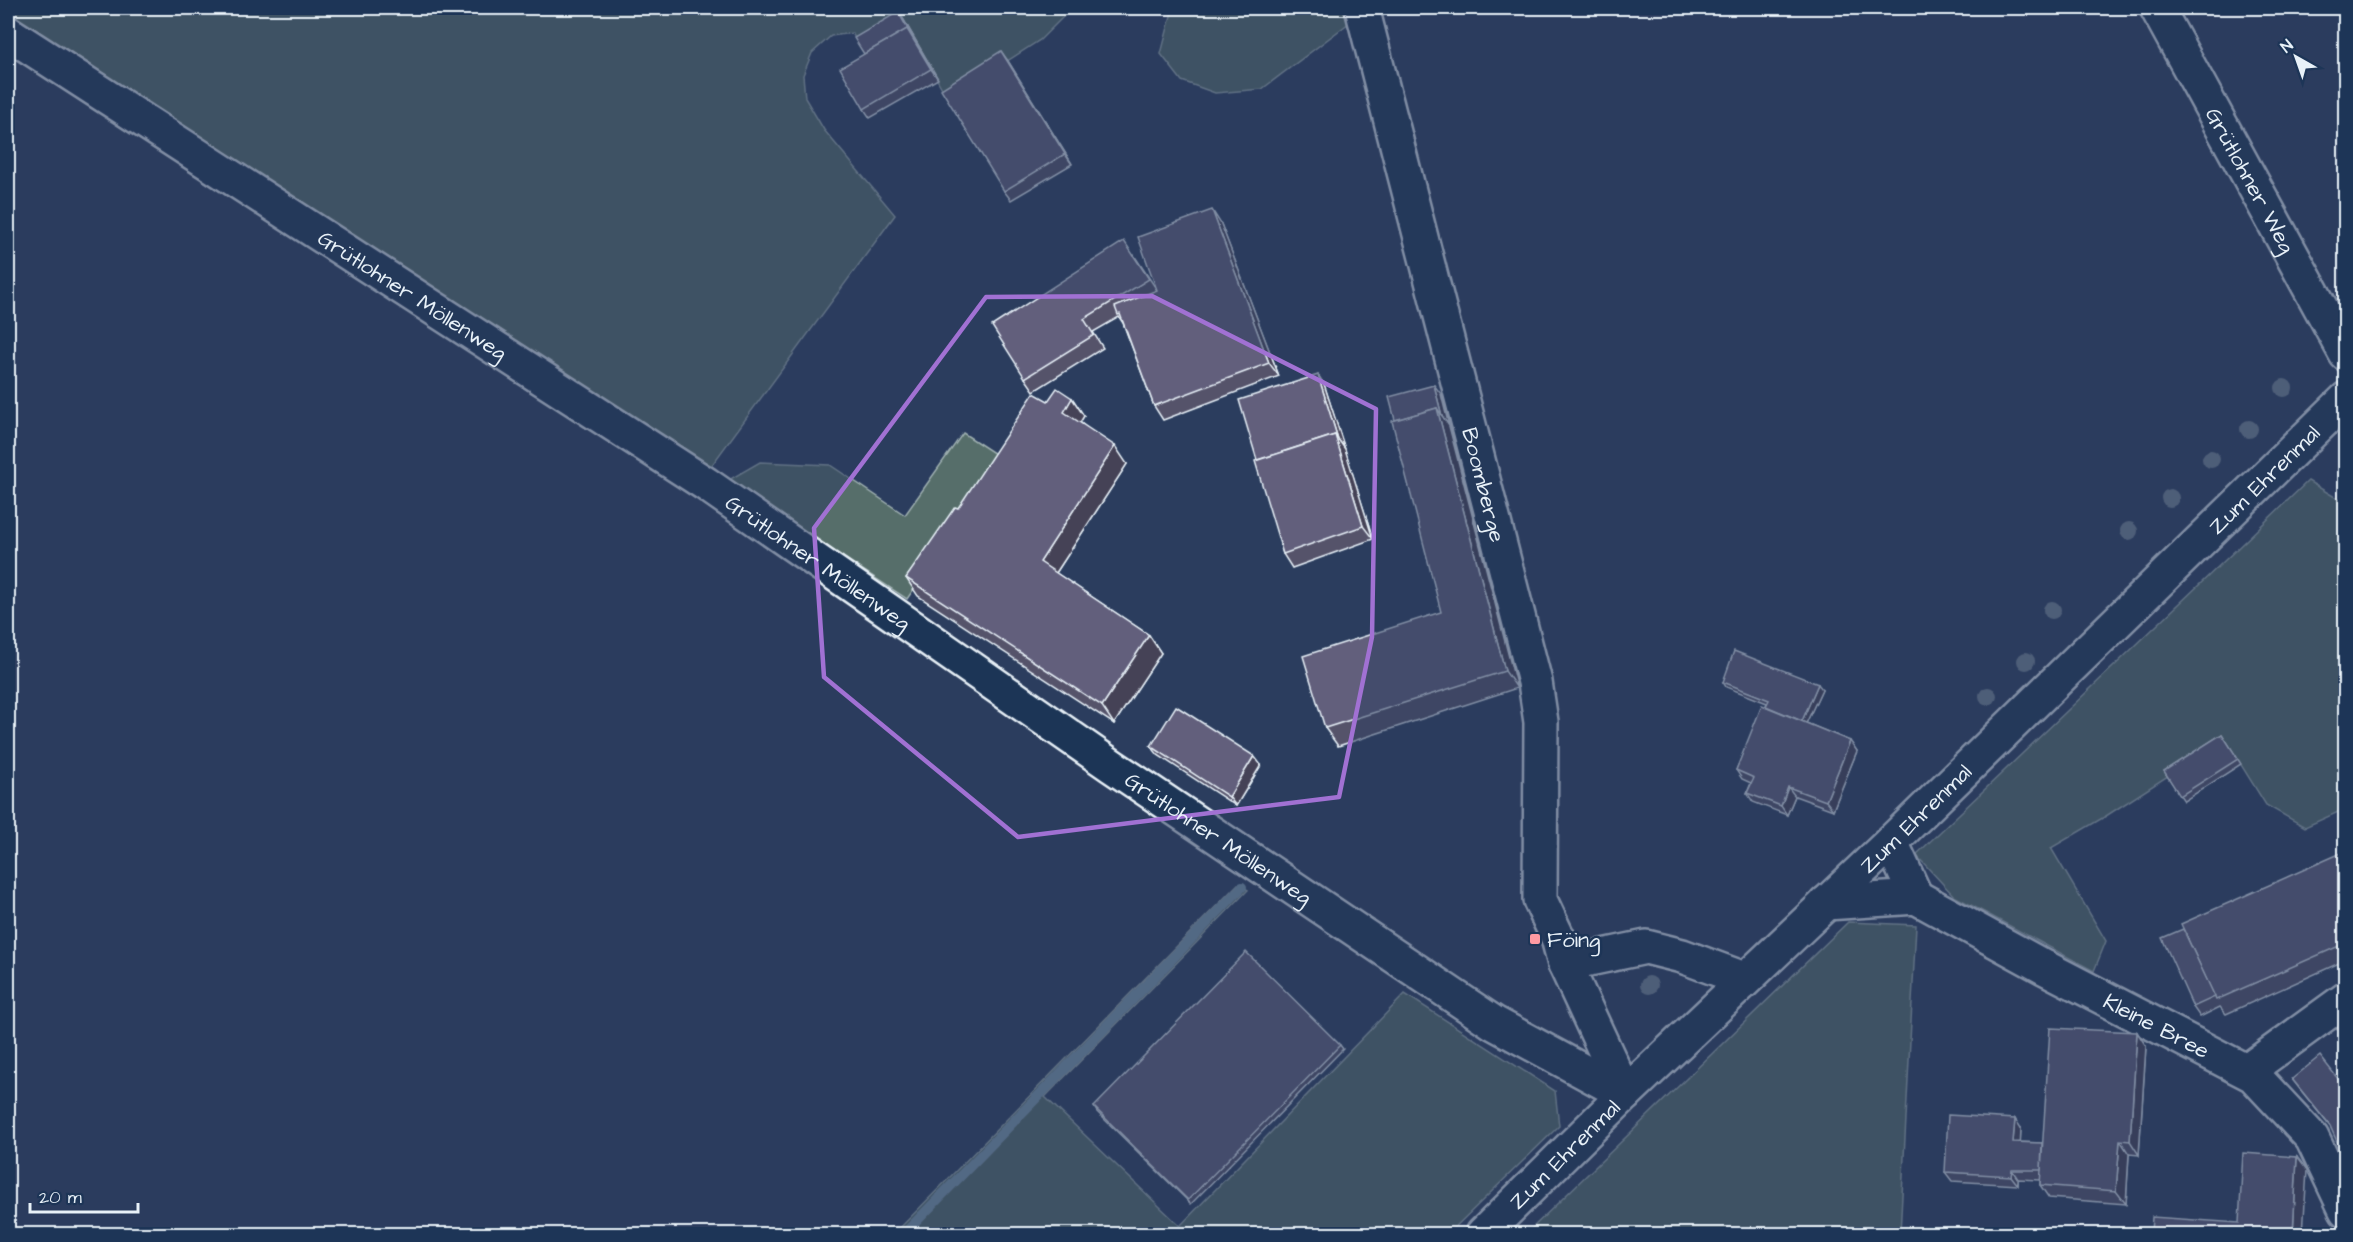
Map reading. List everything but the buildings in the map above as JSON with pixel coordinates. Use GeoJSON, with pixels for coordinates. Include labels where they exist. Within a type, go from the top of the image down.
{"type":"FeatureCollection","features":[{"type":"Feature","properties":{"kind":"street","name":"Boomberge"},"geometry":{"type":"LineString","coordinates":[[1362,8],[1536,682],[1541,722],[1540,900],[1558,938],[1565,964],[1625,1094]]}},
{"type":"Feature","properties":{"kind":"street","name":"Grütlohner Weg"},"geometry":{"type":"LineString","coordinates":[[2157,8],[2346,354]]}},
{"type":"Feature","properties":{"kind":"street","name":"Grütlohner Möllenweg"},"geometry":{"type":"LineString","coordinates":[[8,33],[706,484],[1112,766],[1494,1023],[1625,1094]]}},
{"type":"Feature","properties":{"kind":"street","name":"Zum Ehrenmal"},"geometry":{"type":"LineString","coordinates":[[1483,1234],[1744,979],[1891,842],[2346,399]]}},
{"type":"Feature","properties":{"kind":"street"},"geometry":{"type":"LineString","coordinates":[[1826,903],[1916,897],[1891,842]]}},
{"type":"Feature","properties":{"kind":"street","name":"Kleine Bree"},"geometry":{"type":"LineString","coordinates":[[1916,897],[2044,967],[2253,1075],[2312,1138],[2346,1210]]}},
{"type":"Feature","properties":{"kind":"street"},"geometry":{"type":"LineString","coordinates":[[1565,964],[1646,947],[1682,956],[1744,979]]}},
{"type":"Feature","properties":{"kind":"street"},"geometry":{"type":"LineString","coordinates":[[2247,1071],[2343,1006]]}},
{"type":"Feature","properties":{"kind":"highlighted area"},"geometry":{"type":"Polygon","coordinates":[[[1152,296],[1376,409],[1372,637],[1339,797],[1018,837],[824,677],[814,528],[986,297],[1152,296]]]}},
{"type":"Feature","properties":{"kind":"green space"},"geometry":{"type":"Polygon","coordinates":[[[8,8],[1072,8],[1040,40],[948,99],[902,17],[858,43],[852,33],[831,36],[812,53],[803,75],[805,98],[824,130],[895,215],[709,469],[8,14],[8,8]]]}},
{"type":"Feature","properties":{"kind":"green space"},"geometry":{"type":"Polygon","coordinates":[[[1173,8],[1345,8],[1349,23],[1262,89],[1215,93],[1182,81],[1161,54],[1173,8]]]}},
{"type":"Feature","properties":{"kind":"green space"},"geometry":{"type":"Polygon","coordinates":[[[963,433],[1003,459],[907,599],[727,481],[760,462],[830,465],[905,515],[963,433]]]}},
{"type":"Feature","properties":{"kind":"green space"},"geometry":{"type":"Polygon","coordinates":[[[2308,481],[2345,503],[2345,809],[2305,827],[2266,805],[2225,739],[2106,816],[2051,848],[2106,941],[2094,971],[1954,896],[1916,855],[2308,481]]]}},
{"type":"Feature","properties":{"kind":"green space"},"geometry":{"type":"Polygon","coordinates":[[[1238,884],[1248,890],[1045,1097],[1180,1226],[1405,994],[1555,1091],[1559,1126],[1448,1234],[894,1234],[1238,884]]]}},
{"type":"Feature","properties":{"kind":"green space"},"geometry":{"type":"Polygon","coordinates":[[[1848,922],[1916,925],[1900,1234],[1526,1234],[1848,922]]]}},
{"type":"Feature","properties":{"kind":"waterway"},"geometry":{"type":"LineString","coordinates":[[904,1234],[1242,887]]}},
{"type":"Feature","properties":{"kind":"place","name":"Föing"},"geometry":{"type":"Point","coordinates":[1535,939]}}]}
